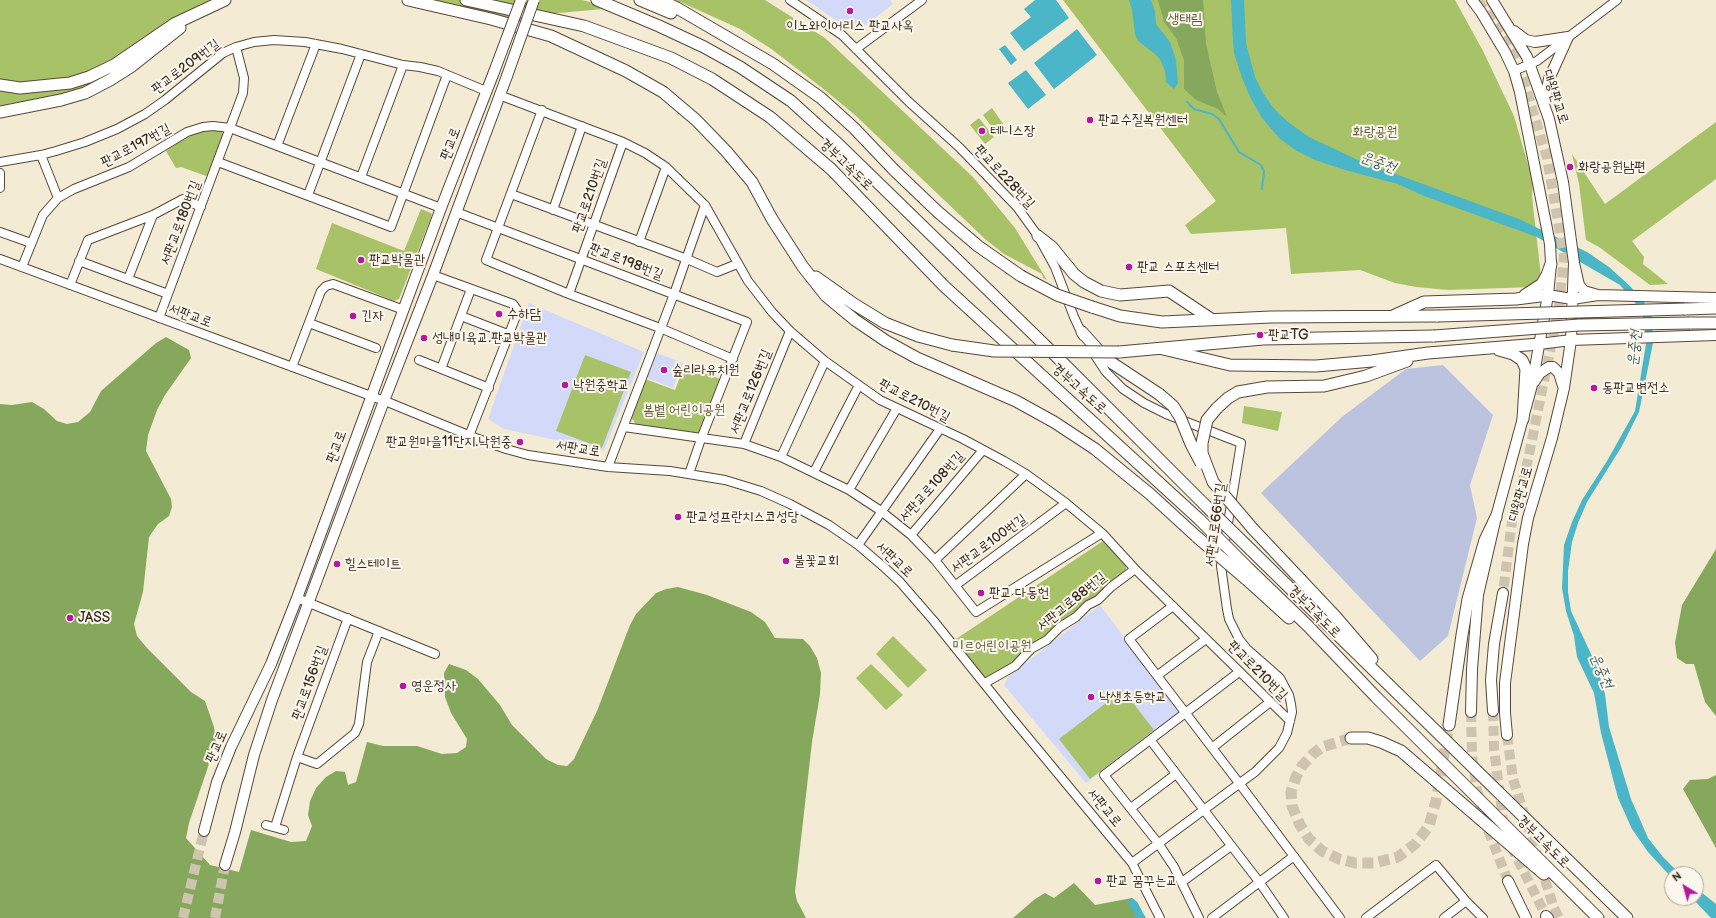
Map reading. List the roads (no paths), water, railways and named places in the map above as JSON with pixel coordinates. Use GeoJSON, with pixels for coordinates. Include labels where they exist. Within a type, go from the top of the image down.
{"type":"FeatureCollection","features":[{"type":"Feature","properties":{"kind":"highway"},"geometry":{"type":"LineString","coordinates":[[0,85],[20,88],[70,83],[89,77],[114,65],[174,24],[225,0]]}},
{"type":"Feature","properties":{"kind":"highway"},"geometry":{"type":"LineString","coordinates":[[408,0],[491,19],[550,36],[626,71],[663,92],[696,120],[726,151],[752,182],[772,219],[803,267],[826,296],[855,320],[886,341],[917,358],[1016,401],[1054,422],[1095,449],[1150,494],[1197,537],[1248,574]]}},
{"type":"Feature","properties":{"kind":"highway","name":"경부고속도로"},"geometry":{"type":"LineString","coordinates":[[466,0],[584,26],[671,58],[712,79],[770,117],[831,169],[944,286],[1200,520],[1248,574],[1308,626],[1376,697],[1598,918]]}},
{"type":"Feature","properties":{"kind":"highway","name":"경부고속도로"},"geometry":{"type":"LineString","coordinates":[[597,0],[704,47],[740,67],[791,101],[835,141],[1057,357],[1206,506],[1627,918]]}},
{"type":"Feature","properties":{"kind":"highway"},"geometry":{"type":"LineString","coordinates":[[640,0],[730,40]]}},
{"type":"Feature","properties":{"kind":"highway"},"geometry":{"type":"LineString","coordinates":[[660,0],[678,8],[773,64],[821,98],[854,128],[894,170],[938,212],[978,246],[1021,276],[1057,295],[1120,316],[1162,322],[1271,317],[1389,317],[1716,308]]}},
{"type":"Feature","properties":{"kind":"highway"},"geometry":{"type":"LineString","coordinates":[[0,112],[61,100],[85,93],[132,66],[202,10]]}},
{"type":"Feature","properties":{"kind":"highway"},"geometry":{"type":"LineString","coordinates":[[1038,236],[1052,247],[1074,274],[1084,282],[1101,291],[1120,294],[1169,291],[1211,319]]}},
{"type":"Feature","properties":{"kind":"highway"},"geometry":{"type":"LineString","coordinates":[[1516,299],[1529,294],[1542,284],[1551,264]]}},
{"type":"Feature","properties":{"kind":"highway"},"geometry":{"type":"LineString","coordinates":[[803,267],[854,304],[885,322],[918,336],[952,345],[994,351],[1119,352],[1263,339],[1434,336],[1579,325],[1716,323]]}},
{"type":"Feature","properties":{"kind":"highway"},"geometry":{"type":"LineString","coordinates":[[1389,317],[1424,302],[1516,299],[1548,295]]}},
{"type":"Feature","properties":{"kind":"highway"},"geometry":{"type":"LineString","coordinates":[[1082,332],[1106,359],[1159,394],[1173,406],[1180,417],[1191,444],[1213,482],[1253,528],[1336,617],[1424,720]]}},
{"type":"Feature","properties":{"kind":"highway"},"geometry":{"type":"LineString","coordinates":[[1163,349],[1230,365],[1316,366],[1372,361],[1428,353],[1539,344]]}},
{"type":"Feature","properties":{"kind":"highway"},"geometry":{"type":"LineString","coordinates":[[1479,348],[1503,351],[1513,354],[1522,360],[1526,369],[1523,420]]}},
{"type":"Feature","properties":{"kind":"highway"},"geometry":{"type":"LineString","coordinates":[[1213,482],[1202,454],[1202,443],[1207,420],[1228,398],[1238,392],[1267,388],[1324,386],[1366,376],[1428,353]]}},
{"type":"Feature","properties":{"kind":"highway"},"geometry":{"type":"LineString","coordinates":[[1449,725],[1468,599],[1485,540],[1496,517]]}},
{"type":"Feature","properties":{"kind":"highway"},"geometry":{"type":"LineString","coordinates":[[1351,738],[1368,738],[1382,742],[1401,751],[1524,856],[1593,918]]}},
{"type":"Feature","properties":{"kind":"main road","name":"판교로"},"geometry":{"type":"LineString","coordinates":[[204,831],[217,782],[270,664],[297,598],[441,208],[521,0]]}},
{"type":"Feature","properties":{"kind":"main road","name":"판교로"},"geometry":{"type":"LineString","coordinates":[[225,865],[235,832],[254,755],[272,700],[433,275],[534,0]]}},
{"type":"Feature","properties":{"kind":"main road"},"geometry":{"type":"LineString","coordinates":[[1472,0],[1498,38],[1514,71]]}},
{"type":"Feature","properties":{"kind":"main road","name":"대왕판교로"},"geometry":{"type":"LineString","coordinates":[[1492,0],[1530,65],[1549,119],[1568,212],[1575,276],[1572,299],[1571,340],[1564,388],[1552,438],[1528,518],[1523,544],[1505,683],[1505,713],[1508,735]]}},
{"type":"Feature","properties":{"kind":"main road"},"geometry":{"type":"LineString","coordinates":[[1508,25],[1519,36],[1526,40],[1535,42],[1568,37]]}},
{"type":"Feature","properties":{"kind":"main road"},"geometry":{"type":"LineString","coordinates":[[1544,105],[1546,87],[1568,37]]}},
{"type":"Feature","properties":{"kind":"main road","name":"대왕판교로"},"geometry":{"type":"LineString","coordinates":[[1471,712],[1472,662],[1478,595],[1496,517],[1532,385],[1548,295],[1551,264],[1550,244],[1542,201],[1524,110],[1514,71]]}},
{"type":"Feature","properties":{"kind":"main road"},"geometry":{"type":"LineString","coordinates":[[1575,276],[1579,285],[1584,291],[1602,296]]}},
{"type":"Feature","properties":{"kind":"main road"},"geometry":{"type":"LineString","coordinates":[[1548,295],[1572,299],[1602,296],[1716,298]]}},
{"type":"Feature","properties":{"kind":"main road"},"geometry":{"type":"LineString","coordinates":[[1539,344],[1571,340],[1716,335]]}},
{"type":"Feature","properties":{"kind":"main road"},"geometry":{"type":"LineString","coordinates":[[1532,385],[1540,372],[1549,367],[1553,367],[1558,373],[1564,388]]}},
{"type":"Feature","properties":{"kind":"main road"},"geometry":{"type":"LineString","coordinates":[[1493,711],[1491,680],[1494,644],[1503,593]]}},
{"type":"Feature","properties":{"kind":"main road"},"geometry":{"type":"LineString","coordinates":[[1508,881],[1526,918]]}},
{"type":"Feature","properties":{"kind":"street","name":"판교로228번길"},"geometry":{"type":"LineString","coordinates":[[790,0],[831,26],[909,102],[959,147],[1017,206],[1038,236],[1055,267],[1082,332],[1098,361],[1106,372],[1123,389],[1144,403],[1166,414],[1241,443]]}},
{"type":"Feature","properties":{"kind":"street"},"geometry":{"type":"LineString","coordinates":[[856,49],[922,0]]}},
{"type":"Feature","properties":{"kind":"street"},"geometry":{"type":"LineString","coordinates":[[1514,71],[1537,61],[1617,0]]}},
{"type":"Feature","properties":{"kind":"street","name":"판교로209번길"},"geometry":{"type":"LineString","coordinates":[[0,162],[41,155],[97,137],[145,114],[172,95],[216,58],[236,46],[254,42],[274,40],[316,44],[404,65],[428,68],[486,91]]}},
{"type":"Feature","properties":{"kind":"street"},"geometry":{"type":"LineString","coordinates":[[277,146],[316,44]]}},
{"type":"Feature","properties":{"kind":"street","name":"서판교로180번길"},"geometry":{"type":"LineString","coordinates":[[159,318],[245,86],[236,46]]}},
{"type":"Feature","properties":{"kind":"street"},"geometry":{"type":"LineString","coordinates":[[308,195],[361,54]]}},
{"type":"Feature","properties":{"kind":"street"},"geometry":{"type":"LineString","coordinates":[[361,177],[404,65]]}},
{"type":"Feature","properties":{"kind":"street"},"geometry":{"type":"LineString","coordinates":[[218,162],[392,227],[447,75]]}},
{"type":"Feature","properties":{"kind":"street","name":"판교로210번길"},"geometry":{"type":"LineString","coordinates":[[500,95],[623,142],[646,153],[666,167],[705,205],[737,264],[748,281],[772,312],[790,331],[825,361],[880,400],[983,450],[1026,474],[1066,503],[1102,533],[1135,569],[1290,722]]}},
{"type":"Feature","properties":{"kind":"street"},"geometry":{"type":"LineString","coordinates":[[542,110],[486,260],[569,294],[660,328],[732,359]]}},
{"type":"Feature","properties":{"kind":"street","name":"판교로197번길"},"geometry":{"type":"LineString","coordinates":[[22,267],[30,243],[43,215],[58,198],[74,189],[100,180],[134,164],[194,129],[213,126],[230,128],[441,208]]}},
{"type":"Feature","properties":{"kind":"street"},"geometry":{"type":"LineString","coordinates":[[553,210],[582,126]]}},
{"type":"Feature","properties":{"kind":"street","name":"판교로210번길"},"geometry":{"type":"LineString","coordinates":[[569,294],[623,142]]}},
{"type":"Feature","properties":{"kind":"street"},"geometry":{"type":"LineString","coordinates":[[41,155],[58,198]]}},
{"type":"Feature","properties":{"kind":"street"},"geometry":{"type":"LineString","coordinates":[[639,242],[666,167]]}},
{"type":"Feature","properties":{"kind":"street"},"geometry":{"type":"LineString","coordinates":[[0,173],[0,188]]}},
{"type":"Feature","properties":{"kind":"street","name":"판교로198번길"},"geometry":{"type":"LineString","coordinates":[[511,194],[594,226],[687,259]]}},
{"type":"Feature","properties":{"kind":"street"},"geometry":{"type":"LineString","coordinates":[[70,285],[88,240],[152,215],[183,199],[201,207]]}},
{"type":"Feature","properties":{"kind":"street"},"geometry":{"type":"LineString","coordinates":[[608,467],[687,259],[705,205]]}},
{"type":"Feature","properties":{"kind":"street","name":"판교로198번길"},"geometry":{"type":"LineString","coordinates":[[456,212],[747,322]]}},
{"type":"Feature","properties":{"kind":"street"},"geometry":{"type":"LineString","coordinates":[[128,279],[152,215]]}},
{"type":"Feature","properties":{"kind":"street"},"geometry":{"type":"LineString","coordinates":[[0,232],[30,243]]}},
{"type":"Feature","properties":{"kind":"street","name":"서판교로"},"geometry":{"type":"LineString","coordinates":[[0,259],[371,396],[469,436],[506,449],[528,455],[608,467],[689,474],[725,480],[761,491],[814,517],[858,545],[900,582],[920,604],[1132,863],[1160,918]]}},
{"type":"Feature","properties":{"kind":"street"},"geometry":{"type":"LineString","coordinates":[[687,259],[717,272],[737,264]]}},
{"type":"Feature","properties":{"kind":"street"},"geometry":{"type":"LineString","coordinates":[[79,261],[168,294]]}},
{"type":"Feature","properties":{"kind":"street"},"geometry":{"type":"LineString","coordinates":[[433,275],[513,304],[517,309],[518,314],[469,436]]}},
{"type":"Feature","properties":{"kind":"street"},"geometry":{"type":"LineString","coordinates":[[292,367],[321,291],[330,284],[404,310]]}},
{"type":"Feature","properties":{"kind":"street"},"geometry":{"type":"LineString","coordinates":[[441,369],[471,289]]}},
{"type":"Feature","properties":{"kind":"street"},"geometry":{"type":"LineString","coordinates":[[461,316],[510,335]]}},
{"type":"Feature","properties":{"kind":"street","name":"서판교로126번길"},"geometry":{"type":"LineString","coordinates":[[689,474],[701,439],[747,322]]}},
{"type":"Feature","properties":{"kind":"street"},"geometry":{"type":"LineString","coordinates":[[309,323],[376,348]]}},
{"type":"Feature","properties":{"kind":"street","name":"서판교로126번길"},"geometry":{"type":"LineString","coordinates":[[624,426],[701,439],[744,444],[790,331]]}},
{"type":"Feature","properties":{"kind":"street"},"geometry":{"type":"LineString","coordinates":[[419,360],[489,388]]}},
{"type":"Feature","properties":{"kind":"street"},"geometry":{"type":"LineString","coordinates":[[781,457],[825,361]]}},
{"type":"Feature","properties":{"kind":"street"},"geometry":{"type":"LineString","coordinates":[[814,472],[859,386]]}},
{"type":"Feature","properties":{"kind":"street"},"geometry":{"type":"LineString","coordinates":[[849,490],[897,408]]}},
{"type":"Feature","properties":{"kind":"street","name":"서판교로108번길"},"geometry":{"type":"LineString","coordinates":[[858,545],[940,429]]}},
{"type":"Feature","properties":{"kind":"street","name":"서판교로66번길"},"geometry":{"type":"LineString","coordinates":[[1132,863],[1255,772],[1279,748],[1287,733],[1290,722],[1291,704],[1285,686],[1273,670],[1247,649],[1239,639],[1233,629],[1227,608],[1221,566],[1241,443]]}},
{"type":"Feature","properties":{"kind":"street","name":"서판교로108번길"},"geometry":{"type":"LineString","coordinates":[[744,444],[781,457],[849,490],[881,511],[911,535],[983,450]]}},
{"type":"Feature","properties":{"kind":"street","name":"서판교로100번길"},"geometry":{"type":"LineString","coordinates":[[1026,474],[935,560],[956,585],[1066,503]]}},
{"type":"Feature","properties":{"kind":"street"},"geometry":{"type":"LineString","coordinates":[[956,585],[976,612],[1102,533]]}},
{"type":"Feature","properties":{"kind":"street"},"geometry":{"type":"LineString","coordinates":[[911,535],[935,560]]}},
{"type":"Feature","properties":{"kind":"street","name":"서판교로88번길"},"geometry":{"type":"LineString","coordinates":[[985,683],[1015,666],[1031,649],[1047,640],[1060,627],[1076,617],[1088,605],[1098,600],[1110,587],[1135,569]]}},
{"type":"Feature","properties":{"kind":"street"},"geometry":{"type":"LineString","coordinates":[[297,598],[435,654]]}},
{"type":"Feature","properties":{"kind":"street"},"geometry":{"type":"LineString","coordinates":[[1173,606],[1129,639],[1240,783],[1340,918]]}},
{"type":"Feature","properties":{"kind":"street","name":"판교로156번길"},"geometry":{"type":"LineString","coordinates":[[275,827],[297,757],[348,618]]}},
{"type":"Feature","properties":{"kind":"street"},"geometry":{"type":"LineString","coordinates":[[297,757],[317,764],[355,734],[359,724],[367,662],[379,631]]}},
{"type":"Feature","properties":{"kind":"street","name":"판교로210번길"},"geometry":{"type":"LineString","coordinates":[[1158,675],[1206,639]]}},
{"type":"Feature","properties":{"kind":"street"},"geometry":{"type":"LineString","coordinates":[[1199,918],[1182,882],[1158,843],[1104,776],[1240,672]]}},
{"type":"Feature","properties":{"kind":"street"},"geometry":{"type":"LineString","coordinates":[[1212,748],[1270,702]]}},
{"type":"Feature","properties":{"kind":"street"},"geometry":{"type":"LineString","coordinates":[[1151,741],[1260,883],[1284,918]]}},
{"type":"Feature","properties":{"kind":"street"},"geometry":{"type":"LineString","coordinates":[[1131,808],[1176,774]]}},
{"type":"Feature","properties":{"kind":"street"},"geometry":{"type":"LineString","coordinates":[[266,825],[284,830]]}},
{"type":"Feature","properties":{"kind":"street"},"geometry":{"type":"LineString","coordinates":[[1182,882],[1231,846]]}},
{"type":"Feature","properties":{"kind":"street"},"geometry":{"type":"LineString","coordinates":[[1212,918],[1294,856]]}},
{"type":"Feature","properties":{"kind":"street"},"geometry":{"type":"LineString","coordinates":[[1366,918],[1436,865],[1466,901],[1483,918]]}},
{"type":"Feature","properties":{"kind":"street"},"geometry":{"type":"LineString","coordinates":[[1444,918],[1466,901]]}},
{"type":"Feature","properties":{"kind":"water"},"geometry":{"type":"Polygon","coordinates":[[[1035,0],[1056,0],[1069,18],[1024,51],[1010,33],[1031,17],[1024,9],[1035,0]]]}},
{"type":"Feature","properties":{"kind":"water"},"geometry":{"type":"Polygon","coordinates":[[[1129,0],[1151,0],[1155,11],[1156,24],[1170,42],[1176,60],[1178,83],[1174,89],[1166,82],[1165,71],[1160,59],[1138,41],[1135,34],[1132,10],[1129,0]]]}},
{"type":"Feature","properties":{"kind":"water"},"geometry":{"type":"Polygon","coordinates":[[[1231,0],[1244,0],[1246,43],[1255,77],[1272,106],[1292,125],[1309,137],[1360,161],[1519,219],[1587,252],[1609,267],[1630,286],[1644,302],[1652,316],[1653,343],[1639,412],[1622,446],[1587,502],[1578,523],[1572,542],[1568,571],[1568,592],[1571,611],[1597,667],[1605,694],[1609,727],[1631,799],[1648,838],[1672,866],[1664,866],[1664,869],[1648,852],[1632,829],[1618,798],[1601,733],[1594,693],[1577,657],[1574,636],[1566,611],[1562,588],[1564,545],[1572,522],[1582,500],[1607,461],[1635,411],[1646,344],[1645,324],[1641,310],[1620,285],[1537,237],[1424,196],[1398,184],[1345,170],[1315,160],[1295,150],[1279,138],[1262,118],[1250,97],[1242,78],[1234,53],[1231,0]]]}},
{"type":"Feature","properties":{"kind":"water"},"geometry":{"type":"Polygon","coordinates":[[[1077,29],[1097,55],[1054,89],[1034,63],[1077,29]]]}},
{"type":"Feature","properties":{"kind":"water"},"geometry":{"type":"Polygon","coordinates":[[[1005,45],[1017,60],[1011,65],[999,49],[1005,45]]]}},
{"type":"Feature","properties":{"kind":"water"},"geometry":{"type":"Polygon","coordinates":[[[1026,70],[1046,95],[1028,109],[1008,83],[1026,70]]]}},
{"type":"Feature","properties":{"kind":"water"},"geometry":{"type":"Polygon","coordinates":[[[1704,894],[1716,904],[1716,918],[1711,918],[1700,906],[1704,906],[1704,894]]]}},
{"type":"Feature","properties":{"kind":"water"},"geometry":{"type":"Polygon","coordinates":[[[1132,898],[1137,902],[1146,918],[1137,918],[1127,901],[1132,898]]]}},
{"type":"Feature","properties":{"kind":"waterway"},"geometry":{"type":"LineString","coordinates":[[1187,102],[1194,109],[1212,114],[1219,119],[1239,152],[1261,165],[1264,171],[1262,189]]}},
{"type":"Feature","properties":{"kind":"tunnel"},"geometry":{"type":"LineString","coordinates":[[1478,0],[1513,54],[1522,75],[1547,158],[1564,256],[1559,307],[1525,474],[1513,513],[1503,593]]}},
{"type":"Feature","properties":{"kind":"tunnel"},"geometry":{"type":"LineString","coordinates":[[1493,711],[1494,749],[1504,828]]}},
{"type":"Feature","properties":{"kind":"tunnel"},"geometry":{"type":"LineString","coordinates":[[1471,712],[1472,755],[1477,790],[1488,830],[1508,881]]}},
{"type":"Feature","properties":{"kind":"tunnel"},"geometry":{"type":"LineString","coordinates":[[1351,738],[1322,747],[1302,766],[1296,777],[1291,792],[1292,806],[1300,825],[1309,839],[1322,851],[1339,859],[1355,863],[1374,863],[1398,857],[1415,844],[1429,826],[1436,801],[1449,725]]}},
{"type":"Feature","properties":{"kind":"tunnel"},"geometry":{"type":"LineString","coordinates":[[1507,735],[1513,779],[1554,908],[1559,918]]}},
{"type":"Feature","properties":{"kind":"tunnel"},"geometry":{"type":"LineString","coordinates":[[183,918],[204,831]]}},
{"type":"Feature","properties":{"kind":"tunnel"},"geometry":{"type":"LineString","coordinates":[[1511,846],[1546,916]]}},
{"type":"Feature","properties":{"kind":"tunnel"},"geometry":{"type":"LineString","coordinates":[[215,918],[225,865]]}},
{"type":"Feature","properties":{"kind":"place","name":"이노와이어리스 판교사옥"},"geometry":{"type":"Point","coordinates":[850,11]}},
{"type":"Feature","properties":{"kind":"place","name":"판교수질복원센터"},"geometry":{"type":"Point","coordinates":[1090,120]}},
{"type":"Feature","properties":{"kind":"place","name":"테니스장"},"geometry":{"type":"Point","coordinates":[982,131]}},
{"type":"Feature","properties":{"kind":"place","name":"화랑공원남편"},"geometry":{"type":"Point","coordinates":[1570,167]}},
{"type":"Feature","properties":{"kind":"place","name":"판교박물관"},"geometry":{"type":"Point","coordinates":[361,260]}},
{"type":"Feature","properties":{"kind":"place","name":"판교 스포츠센터"},"geometry":{"type":"Point","coordinates":[1129,267]}},
{"type":"Feature","properties":{"kind":"place","name":"수하담"},"geometry":{"type":"Point","coordinates":[499,314]}},
{"type":"Feature","properties":{"kind":"place","name":"긴자"},"geometry":{"type":"Point","coordinates":[353,316]}},
{"type":"Feature","properties":{"kind":"place","name":"판교TG"},"geometry":{"type":"Point","coordinates":[1260,335]}},
{"type":"Feature","properties":{"kind":"place","name":"성내미육교.판교박물관"},"geometry":{"type":"Point","coordinates":[424,338]}},
{"type":"Feature","properties":{"kind":"place","name":"숲리라유치원"},"geometry":{"type":"Point","coordinates":[664,370]}},
{"type":"Feature","properties":{"kind":"place","name":"낙원중학교"},"geometry":{"type":"Point","coordinates":[565,385]}},
{"type":"Feature","properties":{"kind":"place","name":"동판교변전소"},"geometry":{"type":"Point","coordinates":[1594,388]}},
{"type":"Feature","properties":{"kind":"place","name":"판교원마을11단지.낙원중"},"geometry":{"type":"Point","coordinates":[520,442]}},
{"type":"Feature","properties":{"kind":"place","name":"판교성프란치스코성당"},"geometry":{"type":"Point","coordinates":[678,517]}},
{"type":"Feature","properties":{"kind":"place","name":"불꽃교회"},"geometry":{"type":"Point","coordinates":[786,561]}},
{"type":"Feature","properties":{"kind":"place","name":"힐스테이트"},"geometry":{"type":"Point","coordinates":[337,564]}},
{"type":"Feature","properties":{"kind":"place","name":"판교 다동헌"},"geometry":{"type":"Point","coordinates":[981,593]}},
{"type":"Feature","properties":{"kind":"place","name":"JASS"},"geometry":{"type":"Point","coordinates":[70,618]}},
{"type":"Feature","properties":{"kind":"place","name":"영운정사"},"geometry":{"type":"Point","coordinates":[403,686]}},
{"type":"Feature","properties":{"kind":"place","name":"낙생초등학교"},"geometry":{"type":"Point","coordinates":[1091,697]}},
{"type":"Feature","properties":{"kind":"place","name":"판교 꿈꾸는교"},"geometry":{"type":"Point","coordinates":[1098,881]}},
{"type":"Feature","properties":{"kind":"park label","name":"생태림"},"geometry":{"type":"Point","coordinates":[1185,19]}},
{"type":"Feature","properties":{"kind":"park label","name":"화랑공원"},"geometry":{"type":"Point","coordinates":[1375,132]}},
{"type":"Feature","properties":{"kind":"park label","name":"봄볕 어린이공원"},"geometry":{"type":"Point","coordinates":[684,410]}},
{"type":"Feature","properties":{"kind":"park label","name":"미르어린이공원"},"geometry":{"type":"Point","coordinates":[992,646]}},
{"type":"Feature","properties":{"kind":"water label","name":"운중천"},"geometry":{"type":"Point","coordinates":[1378,163]}},
{"type":"Feature","properties":{"kind":"water label","name":"운중천"},"geometry":{"type":"Point","coordinates":[1635,348]}},
{"type":"Feature","properties":{"kind":"water label","name":"운중천"},"geometry":{"type":"Point","coordinates":[1601,671]}}]}
